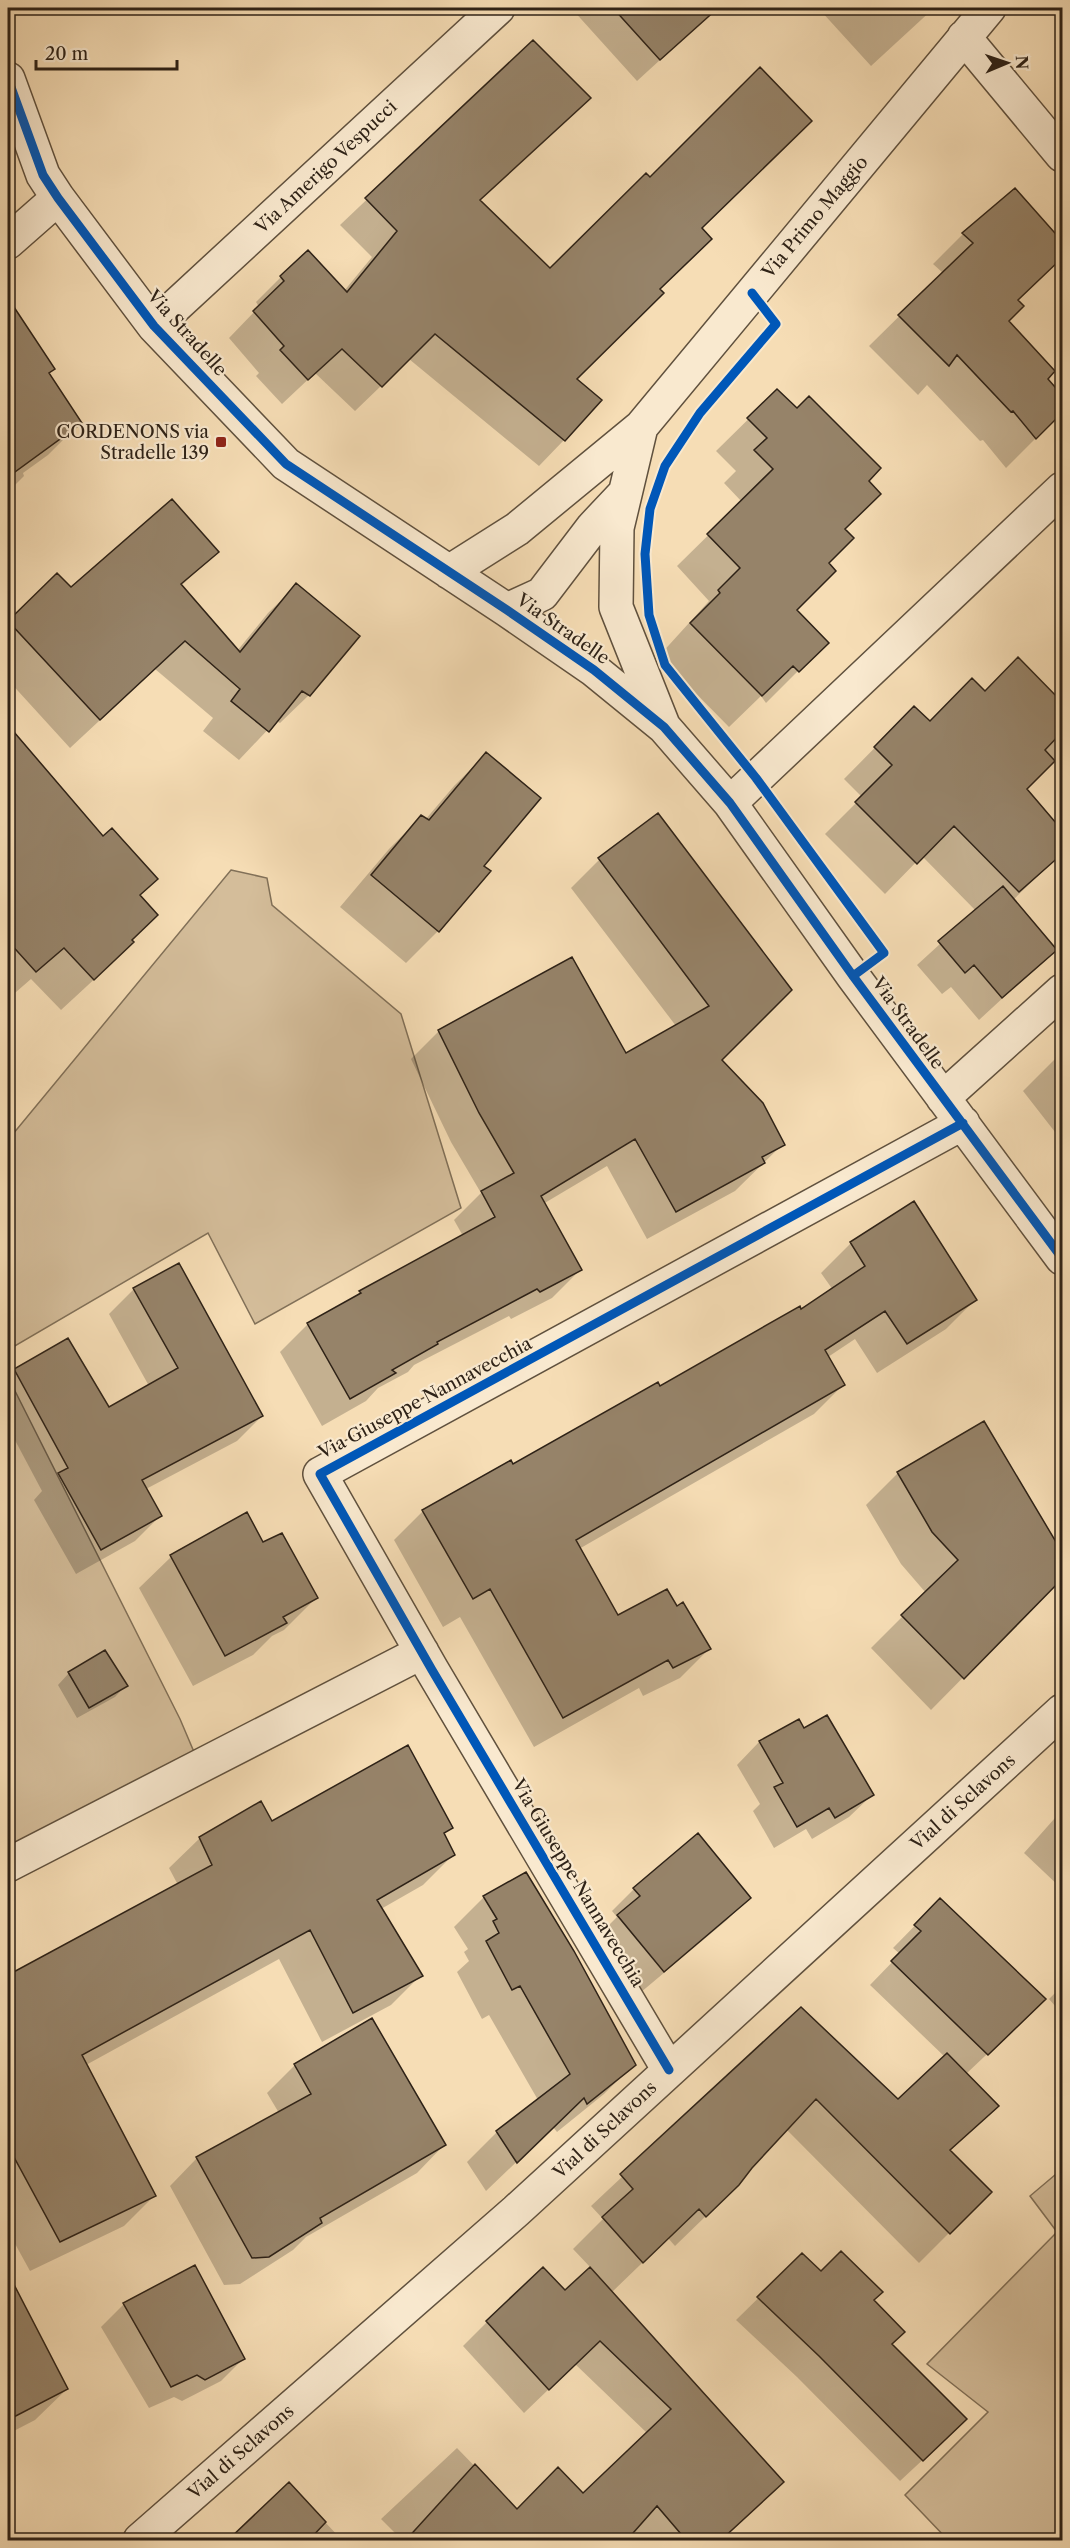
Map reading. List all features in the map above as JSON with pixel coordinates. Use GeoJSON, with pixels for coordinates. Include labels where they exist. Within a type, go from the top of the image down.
{"type":"FeatureCollection","features":[{"type":"Feature","properties":{"kind":"street","name":"Via Amerigo Vespucci"},"geometry":{"type":"LineString","coordinates":[[154,326],[498,8]]}},
{"type":"Feature","properties":{"kind":"street","name":"Via Primo Maggio"},"geometry":{"type":"LineString","coordinates":[[449,572],[517,530],[641,427],[988,8]]}},
{"type":"Feature","properties":{"kind":"street"},"geometry":{"type":"LineString","coordinates":[[964,37],[1062,155]]}},
{"type":"Feature","properties":{"kind":"street","name":"Via Stradelle"},"geometry":{"type":"LineString","coordinates":[[8,79],[43,175],[58,198],[154,326],[286,464],[594,670],[664,727],[730,803],[943,1098],[1062,1258]]}},
{"type":"Feature","properties":{"kind":"street"},"geometry":{"type":"LineString","coordinates":[[8,242],[58,198]]}},
{"type":"Feature","properties":{"kind":"street","name":"Via Primo Maggio"},"geometry":{"type":"LineString","coordinates":[[641,427],[617,528],[616,607],[664,727]]}},
{"type":"Feature","properties":{"kind":"street"},"geometry":{"type":"LineString","coordinates":[[730,803],[1062,489]]}},
{"type":"Feature","properties":{"kind":"street"},"geometry":{"type":"LineString","coordinates":[[507,610],[542,594],[593,527],[626,492]]}},
{"type":"Feature","properties":{"kind":"street"},"geometry":{"type":"LineString","coordinates":[[943,1098],[1062,991]]}},
{"type":"Feature","properties":{"kind":"street","name":"Via Giuseppe Nannavecchia"},"geometry":{"type":"LineString","coordinates":[[669,2070],[422,1652],[320,1474],[963,1123]]}},
{"type":"Feature","properties":{"kind":"street"},"geometry":{"type":"LineString","coordinates":[[8,1865],[422,1652]]}},
{"type":"Feature","properties":{"kind":"street","name":"Vial di Sclavons"},"geometry":{"type":"LineString","coordinates":[[140,2541],[516,2211],[1062,1711]]}},
{"type":"Feature","properties":{"kind":"shaded area"},"geometry":{"type":"Polygon","coordinates":[[[231,870],[267,878],[272,905],[401,1014],[461,1208],[255,1324],[208,1233],[8,1350],[8,1140],[231,870]]]}},
{"type":"Feature","properties":{"kind":"shaded area"},"geometry":{"type":"Polygon","coordinates":[[[8,1377],[180,1719],[194,1752],[8,1858],[8,1377]]]}},
{"type":"Feature","properties":{"kind":"shaded area"},"geometry":{"type":"Polygon","coordinates":[[[1062,2169],[1062,2540],[948,2540],[905,2495],[988,2412],[927,2364],[1057,2232],[1030,2196],[1062,2169]]]}},
{"type":"Feature","properties":{"kind":"building"},"geometry":{"type":"Polygon","coordinates":[[[613,8],[718,8],[660,60],[613,8]]]}},
{"type":"Feature","properties":{"kind":"building"},"geometry":{"type":"Polygon","coordinates":[[[533,40],[591,98],[480,200],[550,268],[646,173],[650,177],[760,67],[812,121],[702,228],[712,239],[660,289],[664,293],[577,379],[602,400],[565,441],[435,334],[382,387],[342,349],[308,380],[280,350],[284,346],[253,311],[284,281],[280,276],[308,250],[347,292],[397,231],[365,198],[533,40]]]}},
{"type":"Feature","properties":{"kind":"building"},"geometry":{"type":"Polygon","coordinates":[[[1015,188],[1062,241],[1062,258],[1018,300],[1024,306],[1009,321],[1055,371],[1048,379],[1062,395],[1062,413],[1036,439],[1013,411],[1011,412],[957,355],[949,366],[898,315],[973,243],[962,233],[1015,188]]]}},
{"type":"Feature","properties":{"kind":"building"},"geometry":{"type":"Polygon","coordinates":[[[8,298],[55,369],[49,373],[82,423],[8,477],[8,298]]]}},
{"type":"Feature","properties":{"kind":"building"},"geometry":{"type":"Polygon","coordinates":[[[777,389],[797,408],[809,396],[881,468],[869,481],[881,494],[845,529],[854,538],[829,563],[836,571],[797,610],[829,643],[799,672],[793,666],[762,696],[690,623],[720,593],[718,590],[740,568],[707,534],[773,469],[754,450],[767,438],[747,418],[777,389]]]}},
{"type":"Feature","properties":{"kind":"building"},"geometry":{"type":"Polygon","coordinates":[[[172,499],[219,552],[181,584],[240,652],[296,583],[360,636],[310,696],[302,691],[269,732],[231,701],[240,689],[185,641],[100,720],[8,621],[57,573],[71,587],[172,499]]]}},
{"type":"Feature","properties":{"kind":"building"},"geometry":{"type":"Polygon","coordinates":[[[1018,657],[1062,702],[1062,732],[1045,750],[1055,761],[1027,789],[1062,830],[1062,854],[1019,892],[954,826],[917,864],[855,802],[892,765],[874,747],[914,706],[930,721],[972,678],[985,691],[1018,657]]]}},
{"type":"Feature","properties":{"kind":"building"},"geometry":{"type":"Polygon","coordinates":[[[8,725],[103,836],[112,828],[158,879],[140,895],[158,915],[132,940],[134,942],[94,980],[64,948],[36,972],[8,941],[8,725]]]}},
{"type":"Feature","properties":{"kind":"building"},"geometry":{"type":"Polygon","coordinates":[[[486,752],[541,798],[484,866],[491,871],[439,932],[371,875],[421,815],[429,820],[486,752]]]}},
{"type":"Feature","properties":{"kind":"building"},"geometry":{"type":"Polygon","coordinates":[[[658,813],[792,990],[722,1060],[763,1103],[785,1145],[762,1157],[765,1163],[676,1212],[635,1139],[541,1196],[582,1270],[540,1292],[537,1289],[437,1342],[438,1344],[392,1370],[396,1373],[350,1399],[307,1323],[361,1293],[359,1291],[495,1217],[481,1191],[514,1173],[479,1113],[438,1030],[572,957],[626,1053],[709,1006],[598,858],[658,813]]]}},
{"type":"Feature","properties":{"kind":"building"},"geometry":{"type":"Polygon","coordinates":[[[1003,886],[1057,950],[1002,998],[974,965],[965,973],[938,941],[1003,886]]]}},
{"type":"Feature","properties":{"kind":"building"},"geometry":{"type":"Polygon","coordinates":[[[914,1201],[977,1300],[907,1344],[885,1311],[825,1350],[845,1385],[576,1540],[618,1615],[667,1589],[677,1606],[683,1602],[711,1649],[673,1668],[668,1660],[563,1718],[490,1589],[473,1599],[422,1510],[511,1460],[513,1464],[658,1382],[660,1386],[800,1306],[801,1309],[865,1266],[850,1242],[914,1201]]]}},
{"type":"Feature","properties":{"kind":"building"},"geometry":{"type":"Polygon","coordinates":[[[179,1263],[263,1416],[142,1480],[162,1516],[101,1550],[58,1473],[68,1468],[14,1369],[68,1338],[109,1407],[178,1368],[133,1288],[179,1263]]]}},
{"type":"Feature","properties":{"kind":"building"},"geometry":{"type":"Polygon","coordinates":[[[984,1421],[1062,1552],[1062,1579],[964,1679],[901,1615],[958,1560],[932,1532],[897,1472],[984,1421]]]}},
{"type":"Feature","properties":{"kind":"building"},"geometry":{"type":"Polygon","coordinates":[[[247,1512],[263,1542],[282,1533],[318,1598],[283,1617],[287,1623],[225,1656],[170,1555],[247,1512]]]}},
{"type":"Feature","properties":{"kind":"building"},"geometry":{"type":"Polygon","coordinates":[[[105,1650],[128,1686],[89,1708],[68,1672],[105,1650]]]}},
{"type":"Feature","properties":{"kind":"building"},"geometry":{"type":"Polygon","coordinates":[[[827,1715],[874,1795],[835,1818],[829,1808],[797,1827],[774,1787],[783,1783],[759,1741],[799,1719],[804,1728],[827,1715]]]}},
{"type":"Feature","properties":{"kind":"building"},"geometry":{"type":"Polygon","coordinates":[[[408,1745],[453,1828],[444,1833],[455,1855],[377,1900],[423,1976],[353,2013],[310,1930],[82,2055],[156,2196],[60,2242],[8,2146],[8,1975],[212,1865],[199,1837],[261,1801],[272,1821],[408,1745]]]}},
{"type":"Feature","properties":{"kind":"building"},"geometry":{"type":"Polygon","coordinates":[[[698,1833],[751,1898],[664,1972],[617,1915],[640,1896],[633,1888],[698,1833]]]}},
{"type":"Feature","properties":{"kind":"building"},"geometry":{"type":"Polygon","coordinates":[[[526,1872],[574,1951],[636,2065],[587,2104],[584,2098],[517,2163],[496,2131],[570,2074],[520,1986],[512,1990],[486,1941],[499,1933],[493,1921],[497,1919],[483,1896],[526,1872]]]}},
{"type":"Feature","properties":{"kind":"building"},"geometry":{"type":"Polygon","coordinates":[[[940,1898],[1046,1999],[988,2055],[891,1961],[921,1931],[914,1925],[940,1898]]]}},
{"type":"Feature","properties":{"kind":"building"},"geometry":{"type":"Polygon","coordinates":[[[801,2007],[898,2099],[947,2053],[999,2106],[950,2150],[992,2192],[950,2234],[816,2099],[739,2185],[706,2217],[699,2209],[643,2263],[602,2217],[633,2189],[620,2174],[801,2007]]]}},
{"type":"Feature","properties":{"kind":"building"},"geometry":{"type":"Polygon","coordinates":[[[372,2018],[446,2145],[320,2218],[322,2223],[269,2257],[252,2258],[196,2157],[311,2094],[294,2064],[372,2018]]]}},
{"type":"Feature","properties":{"kind":"building"},"geometry":{"type":"Polygon","coordinates":[[[841,2251],[883,2292],[874,2300],[905,2332],[892,2344],[967,2419],[923,2461],[757,2297],[802,2253],[821,2271],[841,2251]]]}},
{"type":"Feature","properties":{"kind":"building"},"geometry":{"type":"Polygon","coordinates":[[[195,2265],[245,2359],[205,2380],[197,2375],[171,2387],[123,2303],[195,2265]]]}},
{"type":"Feature","properties":{"kind":"building"},"geometry":{"type":"Polygon","coordinates":[[[543,2267],[565,2290],[590,2267],[784,2482],[720,2541],[687,2541],[657,2506],[626,2541],[405,2541],[475,2464],[517,2509],[558,2467],[583,2493],[671,2409],[600,2341],[549,2390],[486,2321],[543,2267]]]}},
{"type":"Feature","properties":{"kind":"building"},"geometry":{"type":"Polygon","coordinates":[[[8,2273],[68,2389],[8,2420],[8,2273]]]}},
{"type":"Feature","properties":{"kind":"building"},"geometry":{"type":"Polygon","coordinates":[[[289,2482],[326,2522],[308,2541],[227,2541],[289,2482]]]}},
{"type":"Feature","properties":{"kind":"cycle path"},"geometry":{"type":"LineString","coordinates":[[8,79],[43,175],[58,198],[154,326],[286,464],[594,670],[664,727],[730,803],[853,976],[1062,1258]]}},
{"type":"Feature","properties":{"kind":"cycle path"},"geometry":{"type":"LineString","coordinates":[[752,293],[776,324],[700,413],[665,466],[650,509],[645,554],[649,615],[665,665],[756,778],[884,953],[853,976]]}},
{"type":"Feature","properties":{"kind":"cycle path"},"geometry":{"type":"LineString","coordinates":[[669,2070],[432,1670],[320,1474],[963,1123]]}},
{"type":"Feature","properties":{"kind":"place","name":"CORDENONS via Stradelle 139"},"geometry":{"type":"Point","coordinates":[221,442]}}]}
